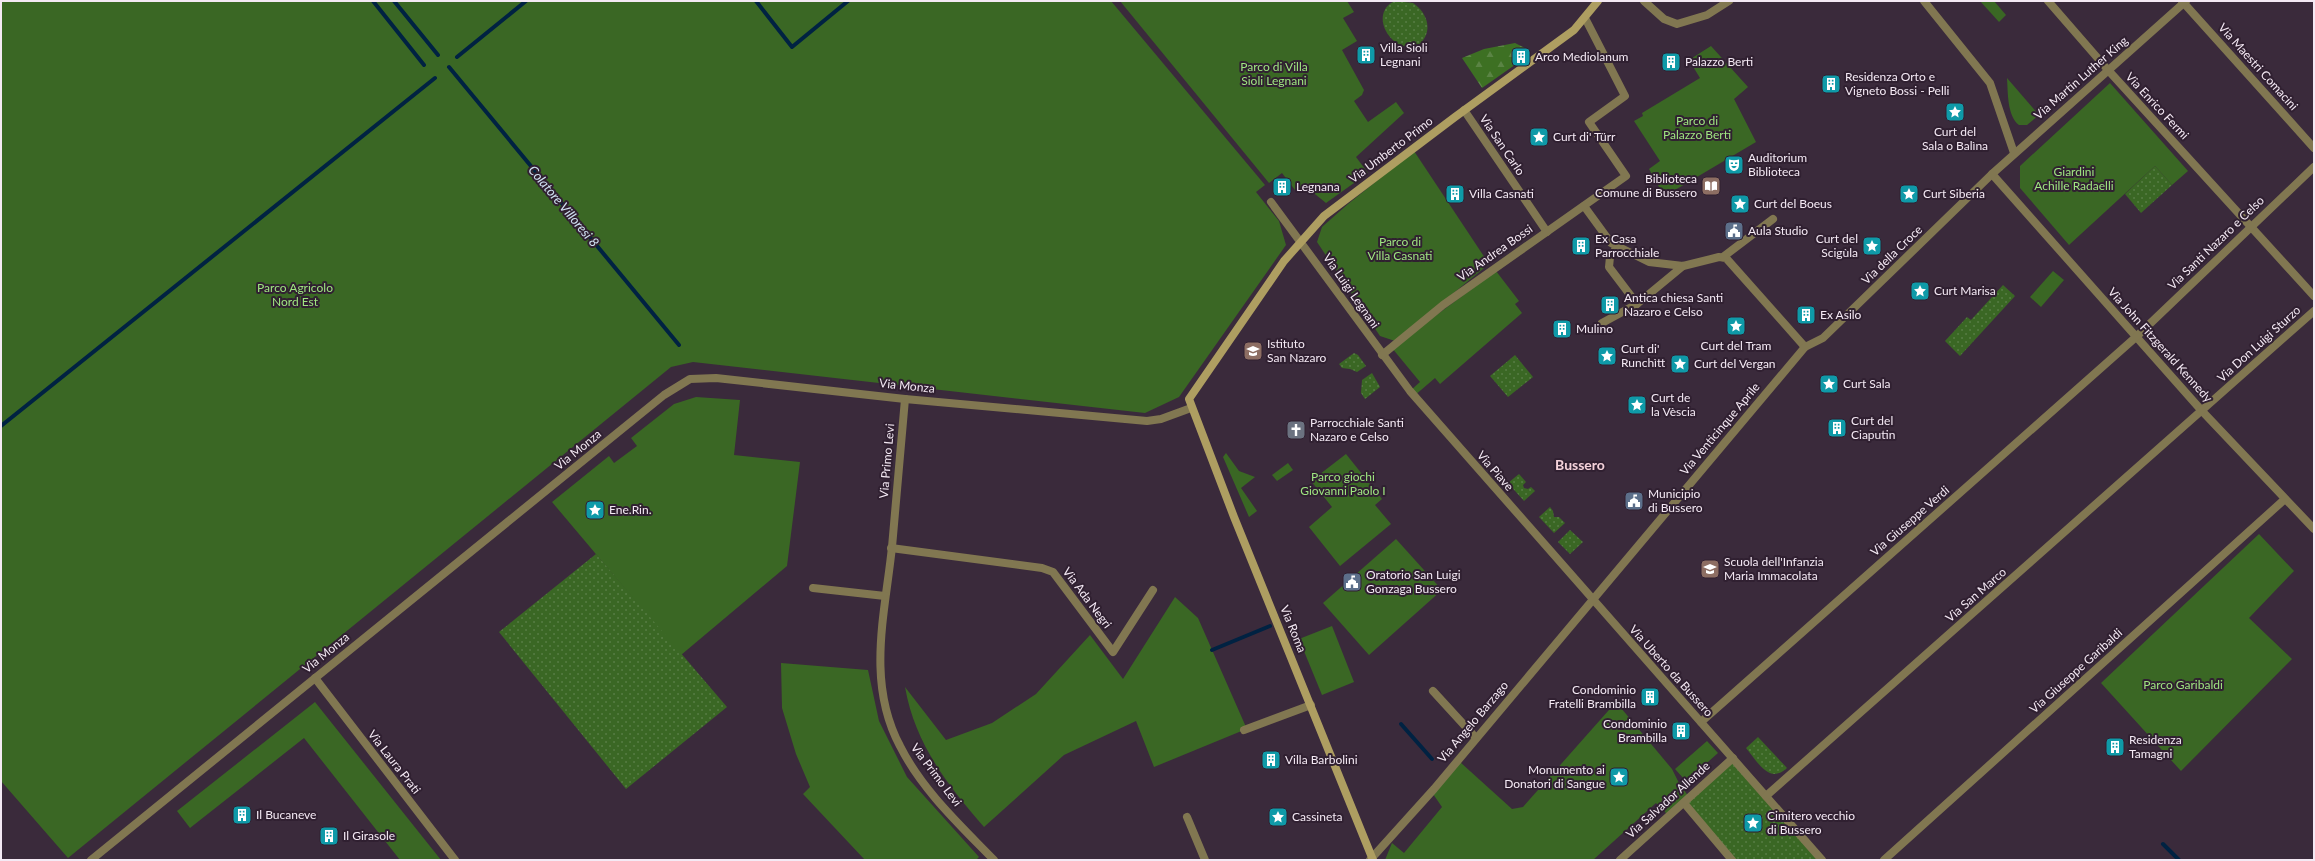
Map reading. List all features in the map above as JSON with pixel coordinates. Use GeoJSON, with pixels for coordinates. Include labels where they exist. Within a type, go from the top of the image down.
{"type":"FeatureCollection","features":[{"type":"Feature","properties":{"kind":"street","name":"Via Umberto Primo"},"geometry":{"type":"LineString","coordinates":[[1191,408],[1189,402],[1191,395],[1241,322],[1300,240],[1324,216],[1464,110],[1574,30],[1598,1]]}},
{"type":"Feature","properties":{"kind":"street"},"geometry":{"type":"LineString","coordinates":[[1644,1],[1664,19],[1674,24],[1707,16],[1728,1]]}},
{"type":"Feature","properties":{"kind":"street"},"geometry":{"type":"LineString","coordinates":[[1924,1],[1990,83],[2014,153]]}},
{"type":"Feature","properties":{"kind":"street","name":"Via Enrico Fermi"},"geometry":{"type":"LineString","coordinates":[[2048,1],[2108,70],[2314,296]]}},
{"type":"Feature","properties":{"kind":"street","name":"Via Martin Luther King"},"geometry":{"type":"LineString","coordinates":[[1992,174],[2184,2]]}},
{"type":"Feature","properties":{"kind":"street","name":"Via Maestri Comacini"},"geometry":{"type":"LineString","coordinates":[[2184,2],[2314,148]]}},
{"type":"Feature","properties":{"kind":"street","name":"Via Andrea Bossi"},"geometry":{"type":"LineString","coordinates":[[1382,355],[1443,305],[1626,176],[1589,122],[1625,96],[1585,18]]}},
{"type":"Feature","properties":{"kind":"street","name":"Via San Carlo"},"geometry":{"type":"LineString","coordinates":[[1464,110],[1547,232]]}},
{"type":"Feature","properties":{"kind":"street","name":"Via Santi Nazaro e Celso"},"geometry":{"type":"LineString","coordinates":[[2136,337],[2250,226],[2314,167]]}},
{"type":"Feature","properties":{"kind":"street","name":"Via John Fitzgerald Kennedy"},"geometry":{"type":"LineString","coordinates":[[1992,174],[2202,411],[2314,529]]}},
{"type":"Feature","properties":{"kind":"street","name":"Via della Croce"},"geometry":{"type":"LineString","coordinates":[[1805,347],[1823,338],[1992,174]]}},
{"type":"Feature","properties":{"kind":"street","name":"Via Luigi Legnani"},"geometry":{"type":"LineString","coordinates":[[1271,202],[1382,355]]}},
{"type":"Feature","properties":{"kind":"street"},"geometry":{"type":"LineString","coordinates":[[1584,206],[1607,239],[1617,247],[1649,262],[1669,266],[1683,266],[1723,257],[1773,219]]}},
{"type":"Feature","properties":{"kind":"street"},"geometry":{"type":"LineString","coordinates":[[1617,247],[1609,258],[1609,267],[1637,304]]}},
{"type":"Feature","properties":{"kind":"street"},"geometry":{"type":"LineString","coordinates":[[1723,257],[1805,347]]}},
{"type":"Feature","properties":{"kind":"street"},"geometry":{"type":"LineString","coordinates":[[1602,323],[1637,304],[1683,266]]}},
{"type":"Feature","properties":{"kind":"street","name":"Via Don Luigi Sturzo"},"geometry":{"type":"LineString","coordinates":[[2202,411],[2314,311]]}},
{"type":"Feature","properties":{"kind":"street","name":"Via Giuseppe Verdi"},"geometry":{"type":"LineString","coordinates":[[1701,722],[2136,337]]}},
{"type":"Feature","properties":{"kind":"street","name":"Via Venticinque Aprile"},"geometry":{"type":"LineString","coordinates":[[1591,600],[1805,347]]}},
{"type":"Feature","properties":{"kind":"street","name":"Via Piave"},"geometry":{"type":"LineString","coordinates":[[1382,355],[1412,394],[1591,600]]}},
{"type":"Feature","properties":{"kind":"street","name":"Via Monza"},"geometry":{"type":"LineString","coordinates":[[91,860],[669,392],[690,379],[736,380],[905,399],[1147,421],[1162,419],[1191,408]]}},
{"type":"Feature","properties":{"kind":"street","name":"Via Primo Levi"},"geometry":{"type":"LineString","coordinates":[[905,399],[891,548],[880,637],[879,670],[887,712],[897,741],[911,765],[939,802],[994,860]]}},
{"type":"Feature","properties":{"kind":"street","name":"Via Roma"},"geometry":{"type":"LineString","coordinates":[[1191,408],[1372,859]]}},
{"type":"Feature","properties":{"kind":"street","name":"Via San Marco"},"geometry":{"type":"LineString","coordinates":[[1766,796],[2202,411]]}},
{"type":"Feature","properties":{"kind":"street","name":"Via Giuseppe Garibaldi"},"geometry":{"type":"LineString","coordinates":[[1884,860],[2285,499]]}},
{"type":"Feature","properties":{"kind":"street","name":"Via Ada Negri"},"geometry":{"type":"LineString","coordinates":[[891,548],[1042,568],[1053,572],[1113,652],[1153,590]]}},
{"type":"Feature","properties":{"kind":"street"},"geometry":{"type":"LineString","coordinates":[[813,588],[885,596]]}},
{"type":"Feature","properties":{"kind":"street","name":"Via Uberto da Bussero"},"geometry":{"type":"LineString","coordinates":[[1591,600],[1701,722],[1822,860]]}},
{"type":"Feature","properties":{"kind":"street","name":"Via Angelo Barzago"},"geometry":{"type":"LineString","coordinates":[[1372,859],[1476,738],[1591,600]]}},
{"type":"Feature","properties":{"kind":"street","name":"Via Laura Prati"},"geometry":{"type":"LineString","coordinates":[[315,678],[455,860]]}},
{"type":"Feature","properties":{"kind":"street"},"geometry":{"type":"LineString","coordinates":[[1433,691],[1476,738]]}},
{"type":"Feature","properties":{"kind":"street"},"geometry":{"type":"LineString","coordinates":[[1244,730],[1311,705]]}},
{"type":"Feature","properties":{"kind":"street","name":"Via Salvador Allende"},"geometry":{"type":"LineString","coordinates":[[1620,860],[1732,758]]}},
{"type":"Feature","properties":{"kind":"street"},"geometry":{"type":"LineString","coordinates":[[1684,803],[1732,860]]}},
{"type":"Feature","properties":{"kind":"street"},"geometry":{"type":"LineString","coordinates":[[1187,817],[1205,860]]}},
{"type":"Feature","properties":{"kind":"green space","name":"Parco Agricolo Nord Est"},"geometry":{"type":"Polygon","coordinates":[[[1,1],[1111,1],[1265,185],[1256,192],[1279,221],[1286,245],[1179,397],[1145,413],[693,362],[671,367],[68,858],[1,781],[1,1]]]}},
{"type":"Feature","properties":{"kind":"green space","name":"Parco di Villa Sioli Legnani"},"geometry":{"type":"Polygon","coordinates":[[[1120,1],[1347,1],[1354,12],[1343,18],[1357,41],[1342,50],[1364,90],[1362,95],[1354,101],[1368,122],[1396,102],[1404,113],[1356,157],[1368,173],[1326,203],[1305,186],[1295,190],[1282,173],[1269,183],[1120,1]]]}},
{"type":"Feature","properties":{"kind":"green space"},"geometry":{"type":"Polygon","coordinates":[[[1395,1],[1413,3],[1422,12],[1427,23],[1427,29],[1426,35],[1418,45],[1408,47],[1400,44],[1392,39],[1386,32],[1383,23],[1383,14],[1387,7],[1395,1]]]}},
{"type":"Feature","properties":{"kind":"green space"},"geometry":{"type":"Polygon","coordinates":[[[1980,1],[1994,1],[2006,15],[1999,22],[1980,1]]]}},
{"type":"Feature","properties":{"kind":"green space"},"geometry":{"type":"Polygon","coordinates":[[[1515,43],[1527,49],[1516,52],[1519,62],[1482,88],[1462,58],[1484,49],[1515,43]]]}},
{"type":"Feature","properties":{"kind":"green space","name":"Parco di Palazzo Berti"},"geometry":{"type":"Polygon","coordinates":[[[1711,46],[1748,87],[1734,99],[1756,142],[1675,190],[1673,189],[1660,197],[1655,189],[1659,187],[1649,169],[1660,161],[1634,121],[1643,116],[1642,113],[1700,78],[1689,60],[1711,46]]]}},
{"type":"Feature","properties":{"kind":"green space"},"geometry":{"type":"Polygon","coordinates":[[[2007,78],[2039,115],[2027,125],[2019,125],[2012,116],[2008,97],[2007,78]]]}},
{"type":"Feature","properties":{"kind":"green space","name":"Giardini Achille Radaelli"},"geometry":{"type":"Polygon","coordinates":[[[2110,83],[2188,171],[2172,185],[2155,166],[2069,245],[2020,188],[2020,166],[2110,83]]]}},
{"type":"Feature","properties":{"kind":"green space","name":"Parco di Villa Casnati"},"geometry":{"type":"Polygon","coordinates":[[[1414,151],[1489,264],[1395,341],[1380,336],[1317,242],[1322,227],[1414,151]]]}},
{"type":"Feature","properties":{"kind":"green space"},"geometry":{"type":"Polygon","coordinates":[[[2155,166],[2172,185],[2141,213],[2125,194],[2155,166]]]}},
{"type":"Feature","properties":{"kind":"green space"},"geometry":{"type":"Polygon","coordinates":[[[1496,271],[1519,301],[1515,304],[1522,313],[1440,384],[1435,378],[1414,396],[1410,391],[1420,382],[1392,348],[1496,271]]]}},
{"type":"Feature","properties":{"kind":"green space"},"geometry":{"type":"Polygon","coordinates":[[[2053,271],[2064,280],[2041,307],[2030,297],[2053,271]]]}},
{"type":"Feature","properties":{"kind":"green space"},"geometry":{"type":"Polygon","coordinates":[[[2003,285],[2015,296],[1960,356],[1945,341],[1967,317],[1971,320],[2003,285]]]}},
{"type":"Feature","properties":{"kind":"green space"},"geometry":{"type":"Polygon","coordinates":[[[1354,353],[1358,355],[1366,366],[1357,372],[1342,368],[1339,364],[1354,353]]]}},
{"type":"Feature","properties":{"kind":"green space"},"geometry":{"type":"Polygon","coordinates":[[[1515,355],[1533,377],[1508,397],[1490,376],[1515,355]]]}},
{"type":"Feature","properties":{"kind":"green space"},"geometry":{"type":"Polygon","coordinates":[[[1372,373],[1380,387],[1365,399],[1361,393],[1362,380],[1372,373]]]}},
{"type":"Feature","properties":{"kind":"green space"},"geometry":{"type":"Polygon","coordinates":[[[696,397],[740,400],[734,455],[800,462],[787,566],[681,655],[552,502],[609,456],[614,463],[637,446],[631,438],[674,404],[696,397]]]}},
{"type":"Feature","properties":{"kind":"green space"},"geometry":{"type":"Polygon","coordinates":[[[1226,453],[1239,471],[1255,477],[1241,488],[1257,511],[1249,517],[1223,457],[1226,453]]]}},
{"type":"Feature","properties":{"kind":"green space","name":"Parco giochi Giovanni Paolo I"},"geometry":{"type":"Polygon","coordinates":[[[1346,454],[1382,499],[1375,505],[1391,524],[1340,566],[1309,527],[1332,507],[1311,481],[1346,454]]]}},
{"type":"Feature","properties":{"kind":"green space"},"geometry":{"type":"Polygon","coordinates":[[[1288,463],[1293,470],[1277,481],[1272,475],[1288,463]]]}},
{"type":"Feature","properties":{"kind":"green space"},"geometry":{"type":"Polygon","coordinates":[[[1519,474],[1526,482],[1523,485],[1524,488],[1528,489],[1531,487],[1535,491],[1524,501],[1508,483],[1519,474]]]}},
{"type":"Feature","properties":{"kind":"green space"},"geometry":{"type":"Polygon","coordinates":[[[1550,507],[1553,511],[1554,517],[1559,517],[1565,523],[1554,533],[1539,517],[1550,507]]]}},
{"type":"Feature","properties":{"kind":"green space"},"geometry":{"type":"Polygon","coordinates":[[[1570,530],[1583,542],[1570,554],[1558,542],[1570,530]]]}},
{"type":"Feature","properties":{"kind":"green space","name":"Parco Garibaldi"},"geometry":{"type":"Polygon","coordinates":[[[2259,534],[2294,571],[2249,618],[2292,659],[2181,771],[2101,683],[2259,534]]]}},
{"type":"Feature","properties":{"kind":"green space"},"geometry":{"type":"Polygon","coordinates":[[[1396,539],[1442,590],[1369,655],[1323,603],[1396,539]]]}},
{"type":"Feature","properties":{"kind":"green space"},"geometry":{"type":"Polygon","coordinates":[[[596,554],[727,707],[626,789],[499,632],[596,554]]]}},
{"type":"Feature","properties":{"kind":"green space"},"geometry":{"type":"Polygon","coordinates":[[[1175,597],[1198,618],[1246,727],[1244,730],[1154,767],[1136,721],[1064,755],[984,827],[957,795],[934,762],[916,727],[905,687],[946,740],[992,723],[1036,694],[1090,635],[1123,679],[1175,597]]]}},
{"type":"Feature","properties":{"kind":"green space"},"geometry":{"type":"Polygon","coordinates":[[[1332,626],[1354,682],[1322,695],[1299,639],[1332,626]]]}},
{"type":"Feature","properties":{"kind":"green space"},"geometry":{"type":"Polygon","coordinates":[[[781,663],[868,670],[879,721],[907,777],[979,857],[976,860],[865,860],[803,794],[810,787],[796,754],[782,708],[781,663]]]}},
{"type":"Feature","properties":{"kind":"green space"},"geometry":{"type":"Polygon","coordinates":[[[315,702],[441,860],[400,860],[304,738],[190,828],[177,811],[315,702]]]}},
{"type":"Feature","properties":{"kind":"green space"},"geometry":{"type":"Polygon","coordinates":[[[1616,702],[1672,769],[1679,783],[1684,779],[1675,769],[1707,741],[1718,753],[1681,786],[1689,797],[1669,816],[1656,803],[1593,860],[1385,860],[1392,843],[1404,853],[1442,807],[1433,794],[1460,762],[1512,809],[1523,807],[1616,702]]]}},
{"type":"Feature","properties":{"kind":"green space"},"geometry":{"type":"Polygon","coordinates":[[[1758,737],[1787,768],[1781,773],[1769,773],[1759,765],[1746,748],[1758,737]]]}},
{"type":"Feature","properties":{"kind":"green space"},"geometry":{"type":"Polygon","coordinates":[[[1732,761],[1823,860],[1734,860],[1686,803],[1732,761]]]}},
{"type":"Feature","properties":{"kind":"waterway"},"geometry":{"type":"LineString","coordinates":[[373,1],[424,65]]}},
{"type":"Feature","properties":{"kind":"waterway","name":"Colatore Villoresi 8"},"geometry":{"type":"LineString","coordinates":[[394,1],[438,55]]}},
{"type":"Feature","properties":{"kind":"waterway"},"geometry":{"type":"LineString","coordinates":[[457,57],[526,1]]}},
{"type":"Feature","properties":{"kind":"waterway"},"geometry":{"type":"LineString","coordinates":[[756,1],[792,47],[848,1]]}},
{"type":"Feature","properties":{"kind":"waterway","name":"Colatore Villoresi 8"},"geometry":{"type":"LineString","coordinates":[[449,67],[679,345]]}},
{"type":"Feature","properties":{"kind":"waterway"},"geometry":{"type":"LineString","coordinates":[[1,426],[435,78]]}},
{"type":"Feature","properties":{"kind":"waterway","name":"Colatore Villoresi 8"},"geometry":{"type":"LineString","coordinates":[[1212,650],[1270,626]]}},
{"type":"Feature","properties":{"kind":"waterway","name":"Colatore Villoresi 8"},"geometry":{"type":"LineString","coordinates":[[1401,724],[1432,759]]}},
{"type":"Feature","properties":{"kind":"waterway","name":"Colatore Villoresi 8"},"geometry":{"type":"LineString","coordinates":[[2163,844],[2179,860]]}},
{"type":"Feature","properties":{"kind":"place","name":"Villa Sioli Legnani"},"geometry":{"type":"Point","coordinates":[1366,55]}},
{"type":"Feature","properties":{"kind":"place","name":"Arco Mediolanum"},"geometry":{"type":"Point","coordinates":[1521,57]}},
{"type":"Feature","properties":{"kind":"place","name":"Palazzo Berti"},"geometry":{"type":"Point","coordinates":[1671,62]}},
{"type":"Feature","properties":{"kind":"place","name":"Residenza Orto e Vigneto Bossi - Pelli"},"geometry":{"type":"Point","coordinates":[1831,84]}},
{"type":"Feature","properties":{"kind":"place","name":"Curt del Sala o Balìna"},"geometry":{"type":"Point","coordinates":[1955,112]}},
{"type":"Feature","properties":{"kind":"place","name":"Curt di' Türr"},"geometry":{"type":"Point","coordinates":[1539,137]}},
{"type":"Feature","properties":{"kind":"place","name":"Auditorium Biblioteca"},"geometry":{"type":"Point","coordinates":[1734,165]}},
{"type":"Feature","properties":{"kind":"place","name":"Biblioteca Comune di Bussero"},"geometry":{"type":"Point","coordinates":[1711,186]}},
{"type":"Feature","properties":{"kind":"place","name":"Legnana"},"geometry":{"type":"Point","coordinates":[1282,187]}},
{"type":"Feature","properties":{"kind":"place","name":"Villa Casnati"},"geometry":{"type":"Point","coordinates":[1455,194]}},
{"type":"Feature","properties":{"kind":"place","name":"Curt Siberia"},"geometry":{"type":"Point","coordinates":[1909,194]}},
{"type":"Feature","properties":{"kind":"place","name":"Curt del Boeus"},"geometry":{"type":"Point","coordinates":[1740,204]}},
{"type":"Feature","properties":{"kind":"place","name":"Aula Studio"},"geometry":{"type":"Point","coordinates":[1734,231]}},
{"type":"Feature","properties":{"kind":"place","name":"Ex Casa Parrocchiale"},"geometry":{"type":"Point","coordinates":[1581,246]}},
{"type":"Feature","properties":{"kind":"place","name":"Curt del Scigùla"},"geometry":{"type":"Point","coordinates":[1872,246]}},
{"type":"Feature","properties":{"kind":"place","name":"Curt Marisa"},"geometry":{"type":"Point","coordinates":[1920,291]}},
{"type":"Feature","properties":{"kind":"place","name":"Antica chiesa Santi Nazaro e Celso"},"geometry":{"type":"Point","coordinates":[1610,305]}},
{"type":"Feature","properties":{"kind":"place","name":"Ex Asilo"},"geometry":{"type":"Point","coordinates":[1806,315]}},
{"type":"Feature","properties":{"kind":"place","name":"Curt del Tram"},"geometry":{"type":"Point","coordinates":[1736,326]}},
{"type":"Feature","properties":{"kind":"place","name":"Mulino"},"geometry":{"type":"Point","coordinates":[1562,329]}},
{"type":"Feature","properties":{"kind":"place","name":"Istituto San Nazaro"},"geometry":{"type":"Point","coordinates":[1253,351]}},
{"type":"Feature","properties":{"kind":"place","name":"Curt di' Runchìtt"},"geometry":{"type":"Point","coordinates":[1607,356]}},
{"type":"Feature","properties":{"kind":"place","name":"Curt del Vergan"},"geometry":{"type":"Point","coordinates":[1680,364]}},
{"type":"Feature","properties":{"kind":"place","name":"Curt Sala"},"geometry":{"type":"Point","coordinates":[1829,384]}},
{"type":"Feature","properties":{"kind":"place","name":"Curt de la Vèscia"},"geometry":{"type":"Point","coordinates":[1637,405]}},
{"type":"Feature","properties":{"kind":"place","name":"Curt del Ciaputin"},"geometry":{"type":"Point","coordinates":[1837,428]}},
{"type":"Feature","properties":{"kind":"place","name":"Parrocchiale Santi Nazaro e Celso"},"geometry":{"type":"Point","coordinates":[1296,430]}},
{"type":"Feature","properties":{"kind":"place","name":"Municipio di Bussero"},"geometry":{"type":"Point","coordinates":[1634,501]}},
{"type":"Feature","properties":{"kind":"place","name":"Ene.Rin."},"geometry":{"type":"Point","coordinates":[595,510]}},
{"type":"Feature","properties":{"kind":"place","name":"Scuola dell'Infanzia Maria Immacolata"},"geometry":{"type":"Point","coordinates":[1710,569]}},
{"type":"Feature","properties":{"kind":"place","name":"Oratorio San Luigi Gonzaga Bussero"},"geometry":{"type":"Point","coordinates":[1352,582]}},
{"type":"Feature","properties":{"kind":"place","name":"Condominio Fratelli Brambilla"},"geometry":{"type":"Point","coordinates":[1650,697]}},
{"type":"Feature","properties":{"kind":"place","name":"Condominio Brambilla"},"geometry":{"type":"Point","coordinates":[1681,731]}},
{"type":"Feature","properties":{"kind":"place","name":"Residenza Tamagni"},"geometry":{"type":"Point","coordinates":[2115,747]}},
{"type":"Feature","properties":{"kind":"place","name":"Villa Barbolini"},"geometry":{"type":"Point","coordinates":[1271,760]}},
{"type":"Feature","properties":{"kind":"place","name":"Monumento ai Donatori di Sangue"},"geometry":{"type":"Point","coordinates":[1619,777]}},
{"type":"Feature","properties":{"kind":"place","name":"Il Bucaneve"},"geometry":{"type":"Point","coordinates":[242,815]}},
{"type":"Feature","properties":{"kind":"place","name":"Cassineta"},"geometry":{"type":"Point","coordinates":[1278,817]}},
{"type":"Feature","properties":{"kind":"place","name":"Cimitero vecchio di Bussero"},"geometry":{"type":"Point","coordinates":[1753,823]}},
{"type":"Feature","properties":{"kind":"place","name":"Il Girasole"},"geometry":{"type":"Point","coordinates":[329,836]}},
{"type":"Feature","properties":{"kind":"district","name":"Bussero"},"geometry":{"type":"Point","coordinates":[1580,465]}}]}
